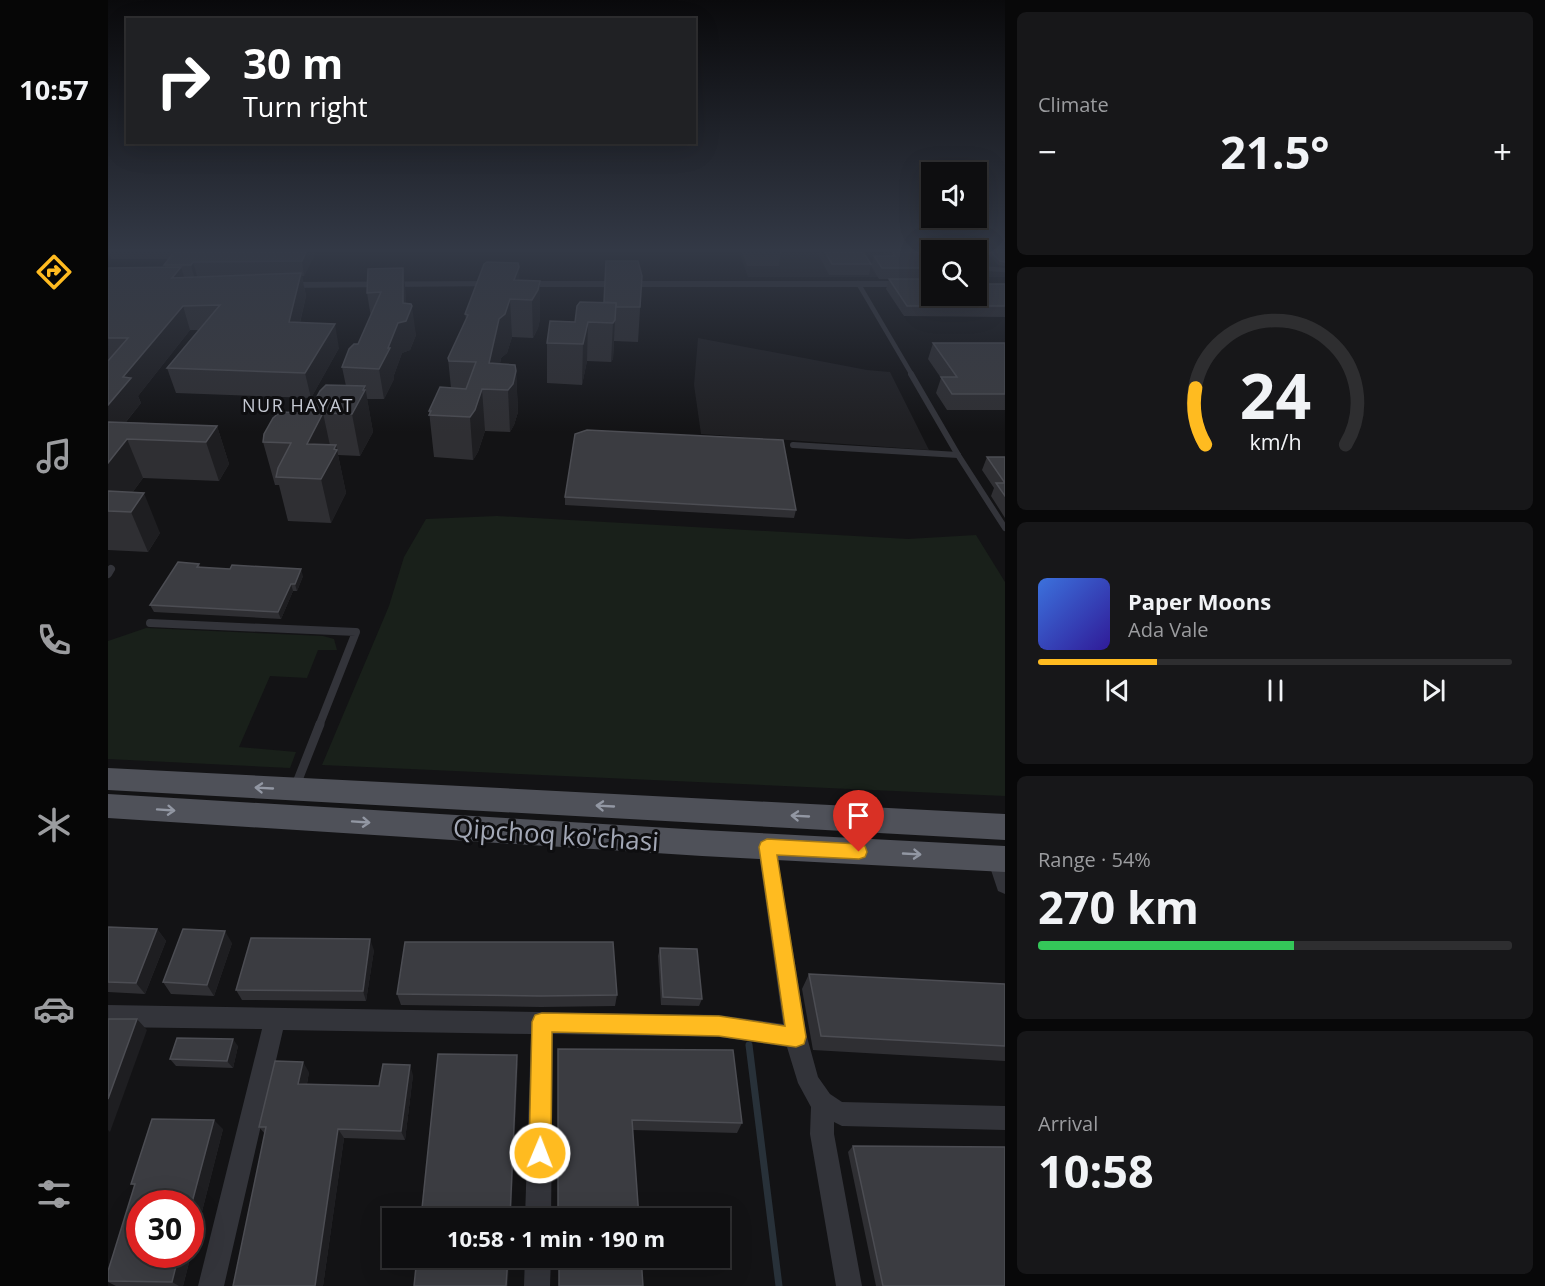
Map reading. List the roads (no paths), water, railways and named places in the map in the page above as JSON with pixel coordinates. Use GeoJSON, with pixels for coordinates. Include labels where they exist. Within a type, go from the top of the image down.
{"type":"FeatureCollection","features":[{"type":"Feature","properties":{"kind":"main road","name":"Qipchoq ko'chasi"},"geometry":{"type":"LineString","coordinates":[[108,779],[1005,827]]}},
{"type":"Feature","properties":{"kind":"main road","name":"Qipchoq ko'chasi"},"geometry":{"type":"LineString","coordinates":[[108,806],[767,847],[1002,867]]}},
{"type":"Feature","properties":{"kind":"main road"},"geometry":{"type":"LineString","coordinates":[[698,811],[705,814],[715,828],[711,837],[702,843]]}},
{"type":"Feature","properties":{"kind":"street"},"geometry":{"type":"LineString","coordinates":[[767,847],[796,1037],[811,1087],[823,1104],[832,1111],[843,1114],[1005,1118]]}},
{"type":"Feature","properties":{"kind":"street"},"geometry":{"type":"LineString","coordinates":[[108,1016],[542,1022],[748,1029],[796,1037]]}},
{"type":"Feature","properties":{"kind":"street"},"geometry":{"type":"LineString","coordinates":[[212,1286],[274,1019]]}},
{"type":"Feature","properties":{"kind":"street"},"geometry":{"type":"LineString","coordinates":[[538,1208],[542,1022]]}},
{"type":"Feature","properties":{"kind":"street"},"geometry":{"type":"LineString","coordinates":[[823,1104],[822,1134],[849,1286]]}},
{"type":"Feature","properties":{"kind":"street"},"geometry":{"type":"LineString","coordinates":[[537,1286],[538,1268]]}},
{"type":"Feature","properties":{"kind":"lane"},"geometry":{"type":"LineString","coordinates":[[874,312],[958,455],[1005,528]]}},
{"type":"Feature","properties":{"kind":"lane"},"geometry":{"type":"LineString","coordinates":[[793,445],[958,455]]}},
{"type":"Feature","properties":{"kind":"lane"},"geometry":{"type":"LineString","coordinates":[[150,623],[356,632],[294,789]]}},
{"type":"Feature","properties":{"kind":"waterway"},"geometry":{"type":"LineString","coordinates":[[749,1045],[779,1286]]}},
{"type":"Feature","properties":{"kind":"district","name":"NUR HAYAT"},"geometry":{"type":"Point","coordinates":[298,405]}}]}
